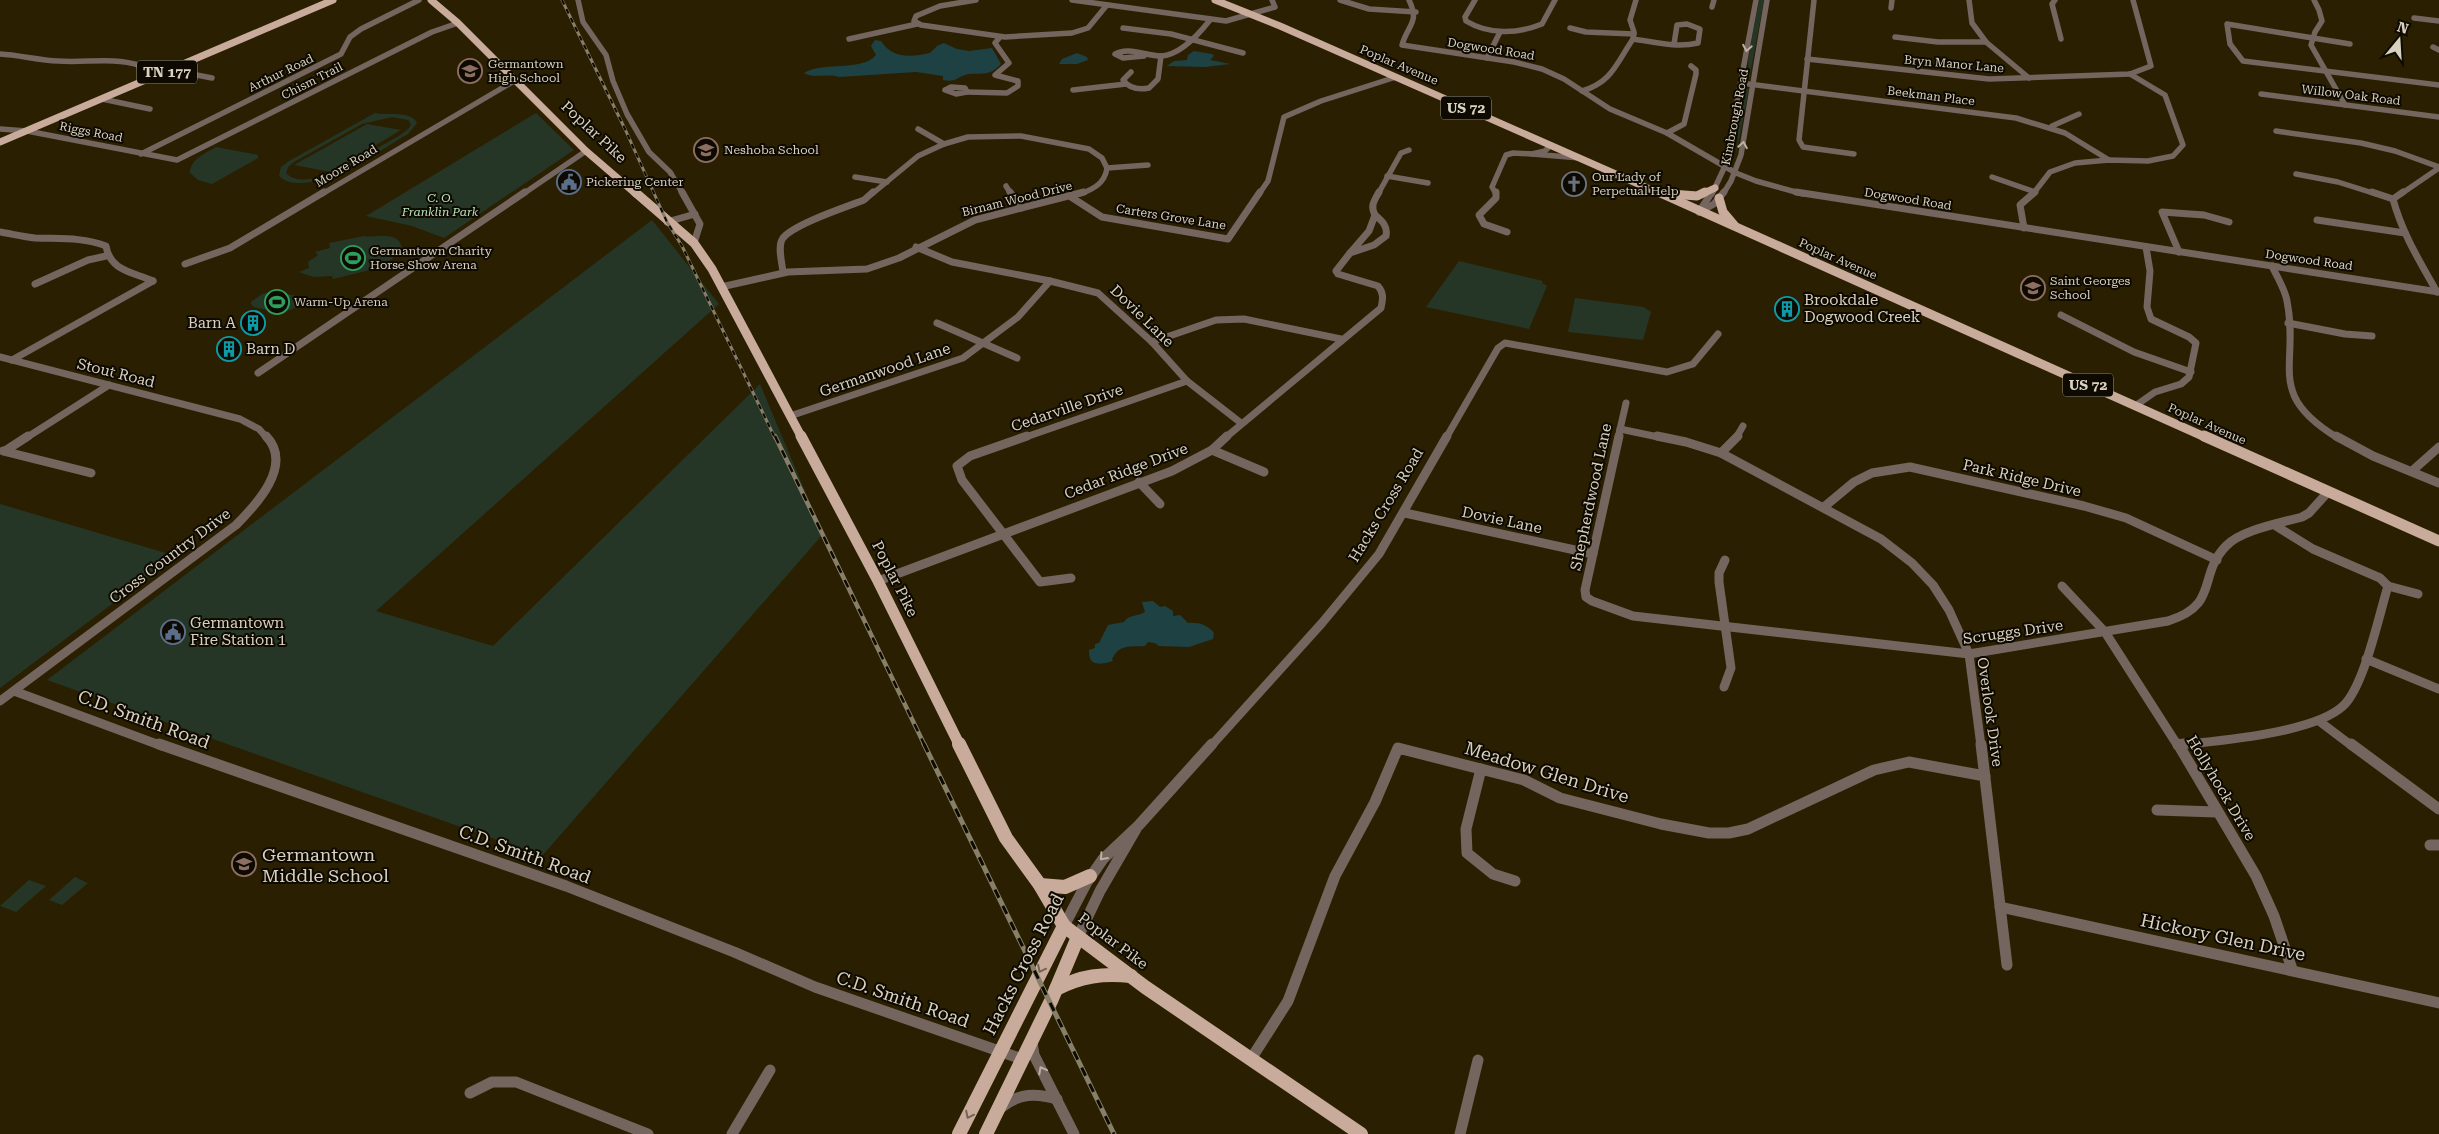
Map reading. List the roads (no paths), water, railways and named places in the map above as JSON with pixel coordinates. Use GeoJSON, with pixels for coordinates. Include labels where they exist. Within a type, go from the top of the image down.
{"type":"FeatureCollection","features":[{"type":"Feature","properties":{"kind":"main road","name":"TN 177"},"geometry":{"type":"LineString","coordinates":[[0,142],[334,0]]}},
{"type":"Feature","properties":{"kind":"main road","name":"Poplar Pike"},"geometry":{"type":"LineString","coordinates":[[431,0],[458,23],[586,151],[667,222],[694,243],[712,269],[878,581],[1006,838],[1040,885],[1064,926],[1131,976],[1361,1134]]}},
{"type":"Feature","properties":{"kind":"main road","name":"Poplar Avenue"},"geometry":{"type":"LineString","coordinates":[[1215,0],[1253,14],[1551,145],[2439,541]]}},
{"type":"Feature","properties":{"kind":"main road","name":"Poplar Avenue"},"geometry":{"type":"LineString","coordinates":[[1227,0],[1253,14]]}},
{"type":"Feature","properties":{"kind":"main road"},"geometry":{"type":"LineString","coordinates":[[1655,191],[1697,196],[1715,188]]}},
{"type":"Feature","properties":{"kind":"main road"},"geometry":{"type":"LineString","coordinates":[[1719,198],[1722,212],[1737,228]]}},
{"type":"Feature","properties":{"kind":"main road"},"geometry":{"type":"LineString","coordinates":[[1040,885],[1066,887],[1090,876]]}},
{"type":"Feature","properties":{"kind":"main road","name":"Hacks Cross Road"},"geometry":{"type":"LineString","coordinates":[[960,1134],[1064,926]]}},
{"type":"Feature","properties":{"kind":"main road","name":"Hacks Cross Road"},"geometry":{"type":"LineString","coordinates":[[986,1134],[1056,989],[1078,937]]}},
{"type":"Feature","properties":{"kind":"main road"},"geometry":{"type":"LineString","coordinates":[[1056,989],[1088,974],[1102,973],[1131,976]]}},
{"type":"Feature","properties":{"kind":"street","name":"Arthur Road"},"geometry":{"type":"LineString","coordinates":[[141,154],[342,54],[350,36],[419,0]]}},
{"type":"Feature","properties":{"kind":"street"},"geometry":{"type":"LineString","coordinates":[[578,0],[583,22],[606,55],[613,81],[627,114],[649,152],[670,172],[700,224],[694,243]]}},
{"type":"Feature","properties":{"kind":"street"},"geometry":{"type":"LineString","coordinates":[[917,24],[914,21],[916,16],[940,6],[976,0]]}},
{"type":"Feature","properties":{"kind":"street"},"geometry":{"type":"LineString","coordinates":[[1072,0],[1210,20],[1230,21],[1275,7],[1272,0]]}},
{"type":"Feature","properties":{"kind":"street"},"geometry":{"type":"LineString","coordinates":[[1340,0],[1370,9],[1416,12]]}},
{"type":"Feature","properties":{"kind":"street"},"geometry":{"type":"LineString","coordinates":[[1409,0],[1416,12]]}},
{"type":"Feature","properties":{"kind":"street"},"geometry":{"type":"LineString","coordinates":[[1475,0],[1465,17],[1466,21],[1477,27],[1500,32],[1542,24],[1555,0]]}},
{"type":"Feature","properties":{"kind":"street"},"geometry":{"type":"LineString","coordinates":[[1582,91],[1598,86],[1605,81],[1633,36],[1630,20],[1636,0]]}},
{"type":"Feature","properties":{"kind":"street"},"geometry":{"type":"LineString","coordinates":[[1712,7],[1714,0]]}},
{"type":"Feature","properties":{"kind":"street","name":"Kimbrough Road"},"geometry":{"type":"LineString","coordinates":[[1699,212],[1701,206],[1708,200],[1715,188],[1725,166],[1756,0]]}},
{"type":"Feature","properties":{"kind":"street","name":"Kimbrough Road"},"geometry":{"type":"LineString","coordinates":[[1699,212],[1707,210],[1719,198],[1736,172],[1767,0]]}},
{"type":"Feature","properties":{"kind":"street"},"geometry":{"type":"LineString","coordinates":[[1814,0],[1799,140],[1803,147],[1854,154]]}},
{"type":"Feature","properties":{"kind":"street"},"geometry":{"type":"LineString","coordinates":[[1891,8],[1892,0]]}},
{"type":"Feature","properties":{"kind":"street"},"geometry":{"type":"LineString","coordinates":[[1969,0],[1972,23],[1986,42],[2028,78]]}},
{"type":"Feature","properties":{"kind":"street"},"geometry":{"type":"LineString","coordinates":[[2055,0],[2052,4],[2061,39]]}},
{"type":"Feature","properties":{"kind":"street"},"geometry":{"type":"LineString","coordinates":[[2130,74],[2151,66],[2132,0]]}},
{"type":"Feature","properties":{"kind":"street"},"geometry":{"type":"LineString","coordinates":[[2314,0],[2323,14],[2322,23],[2311,36],[2311,45],[2345,105]]}},
{"type":"Feature","properties":{"kind":"street"},"geometry":{"type":"LineString","coordinates":[[849,39],[917,24],[976,31],[1000,37],[1072,33],[1088,28],[1108,5]]}},
{"type":"Feature","properties":{"kind":"street","name":"Dogwood Road"},"geometry":{"type":"LineString","coordinates":[[1416,12],[1416,20],[1402,45],[1487,58],[1542,69],[1564,78],[1610,109],[1667,134],[1736,172],[1756,181],[1794,192],[2438,292]]}},
{"type":"Feature","properties":{"kind":"street"},"geometry":{"type":"LineString","coordinates":[[2414,18],[2439,20]]}},
{"type":"Feature","properties":{"kind":"street"},"geometry":{"type":"LineString","coordinates":[[1144,56],[1171,54],[1191,39],[1210,20]]}},
{"type":"Feature","properties":{"kind":"street","name":"Chism Trail"},"geometry":{"type":"LineString","coordinates":[[177,160],[432,32],[458,23]]}},
{"type":"Feature","properties":{"kind":"street"},"geometry":{"type":"LineString","coordinates":[[1570,28],[1586,32],[1633,36],[1674,44],[1698,43],[1700,29],[1687,24],[1677,25],[1674,44]]}},
{"type":"Feature","properties":{"kind":"street"},"geometry":{"type":"LineString","coordinates":[[2350,44],[2311,36],[2226,24],[2225,30],[2238,58],[2243,60],[2439,85]]}},
{"type":"Feature","properties":{"kind":"street"},"geometry":{"type":"LineString","coordinates":[[1123,28],[1155,30],[1244,53]]}},
{"type":"Feature","properties":{"kind":"street"},"geometry":{"type":"LineString","coordinates":[[1487,58],[1500,32]]}},
{"type":"Feature","properties":{"kind":"street"},"geometry":{"type":"LineString","coordinates":[[967,92],[1007,93],[1018,86],[1018,81],[995,75],[1008,63],[995,43],[1000,37]]}},
{"type":"Feature","properties":{"kind":"street"},"geometry":{"type":"LineString","coordinates":[[1895,38],[1938,42],[1986,42]]}},
{"type":"Feature","properties":{"kind":"street"},"geometry":{"type":"LineString","coordinates":[[0,54],[32,56],[58,61],[127,60],[139,65],[140,71],[150,79]]}},
{"type":"Feature","properties":{"kind":"street"},"geometry":{"type":"LineString","coordinates":[[1074,90],[1126,84],[1146,88],[1157,84],[1161,76],[1161,56]]}},
{"type":"Feature","properties":{"kind":"street","name":"Bryn Manor Lane"},"geometry":{"type":"LineString","coordinates":[[1807,59],[1953,77],[1989,79],[2130,74]]}},
{"type":"Feature","properties":{"kind":"street"},"geometry":{"type":"LineString","coordinates":[[1667,134],[1684,124],[1696,74],[1696,70],[1691,66]]}},
{"type":"Feature","properties":{"kind":"street"},"geometry":{"type":"LineString","coordinates":[[172,70],[212,78]]}},
{"type":"Feature","properties":{"kind":"street"},"geometry":{"type":"LineString","coordinates":[[1126,84],[1123,80],[1131,72]]}},
{"type":"Feature","properties":{"kind":"street"},"geometry":{"type":"LineString","coordinates":[[2024,228],[2020,204],[2035,192],[2050,172],[2075,163],[2109,160],[2148,161],[2172,156],[2183,145],[2165,95],[2130,74]]}},
{"type":"Feature","properties":{"kind":"street","name":"Carters Grove Lane"},"geometry":{"type":"LineString","coordinates":[[1071,197],[1102,217],[1228,239],[1268,181],[1284,118],[1321,101],[1396,77]]}},
{"type":"Feature","properties":{"kind":"street","name":"Moore Road"},"geometry":{"type":"LineString","coordinates":[[185,264],[230,248],[514,81]]}},
{"type":"Feature","properties":{"kind":"street","name":"Beekman Place"},"geometry":{"type":"LineString","coordinates":[[1740,83],[2016,118],[2052,126],[2087,143],[2109,160]]}},
{"type":"Feature","properties":{"kind":"street","name":"Willow Oak Road"},"geometry":{"type":"LineString","coordinates":[[2261,94],[2439,117]]}},
{"type":"Feature","properties":{"kind":"street"},"geometry":{"type":"LineString","coordinates":[[102,99],[150,109]]}},
{"type":"Feature","properties":{"kind":"street"},"geometry":{"type":"LineString","coordinates":[[2052,126],[2079,114]]}},
{"type":"Feature","properties":{"kind":"street","name":"Riggs Road"},"geometry":{"type":"LineString","coordinates":[[0,129],[26,131],[177,160]]}},
{"type":"Feature","properties":{"kind":"street"},"geometry":{"type":"LineString","coordinates":[[918,129],[944,144]]}},
{"type":"Feature","properties":{"kind":"street"},"geometry":{"type":"LineString","coordinates":[[2276,131],[2361,142],[2395,151],[2439,168]]}},
{"type":"Feature","properties":{"kind":"street"},"geometry":{"type":"LineString","coordinates":[[783,272],[780,253],[783,238],[796,228],[864,200],[918,156],[944,144],[968,137],[1021,136],[1089,148],[1102,158],[1108,168],[1148,165]]}},
{"type":"Feature","properties":{"kind":"street"},"geometry":{"type":"LineString","coordinates":[[1532,154],[1545,151],[1551,145]]}},
{"type":"Feature","properties":{"kind":"street"},"geometry":{"type":"LineString","coordinates":[[1349,253],[1371,249],[1386,236],[1387,228],[1372,210],[1373,203],[1401,153],[1409,150]]}},
{"type":"Feature","properties":{"kind":"street"},"geometry":{"type":"LineString","coordinates":[[258,373],[586,151]]}},
{"type":"Feature","properties":{"kind":"street"},"geometry":{"type":"LineString","coordinates":[[1507,232],[1484,224],[1479,215],[1496,198],[1496,192],[1492,186],[1506,155],[1513,153],[1580,158]]}},
{"type":"Feature","properties":{"kind":"street","name":"Birnam Wood Drive"},"geometry":{"type":"LineString","coordinates":[[721,287],[783,272],[863,270],[883,266],[916,247],[976,218],[1071,197],[1091,190],[1105,179],[1108,168]]}},
{"type":"Feature","properties":{"kind":"street"},"geometry":{"type":"LineString","coordinates":[[2393,199],[2439,168]]}},
{"type":"Feature","properties":{"kind":"street"},"geometry":{"type":"LineString","coordinates":[[2296,174],[2338,182],[2393,199]]}},
{"type":"Feature","properties":{"kind":"street"},"geometry":{"type":"LineString","coordinates":[[1387,176],[1428,183]]}},
{"type":"Feature","properties":{"kind":"street"},"geometry":{"type":"LineString","coordinates":[[855,177],[887,182]]}},
{"type":"Feature","properties":{"kind":"street"},"geometry":{"type":"LineString","coordinates":[[1992,177],[2035,192]]}},
{"type":"Feature","properties":{"kind":"street"},"geometry":{"type":"LineString","coordinates":[[1006,186],[1020,208]]}},
{"type":"Feature","properties":{"kind":"street"},"geometry":{"type":"LineString","coordinates":[[2393,199],[2395,212],[2405,233],[2438,292]]}},
{"type":"Feature","properties":{"kind":"street"},"geometry":{"type":"LineString","coordinates":[[2179,252],[2162,212],[2204,215],[2229,222]]}},
{"type":"Feature","properties":{"kind":"street"},"geometry":{"type":"LineString","coordinates":[[667,222],[695,214]]}},
{"type":"Feature","properties":{"kind":"street"},"geometry":{"type":"LineString","coordinates":[[1349,253],[1364,237],[1375,215]]}},
{"type":"Feature","properties":{"kind":"street"},"geometry":{"type":"LineString","coordinates":[[2317,220],[2405,233]]}},
{"type":"Feature","properties":{"kind":"street"},"geometry":{"type":"LineString","coordinates":[[0,232],[33,238],[71,236],[85,238],[106,246],[106,256],[114,267],[143,275],[153,280],[12,360]]}},
{"type":"Feature","properties":{"kind":"street","name":"Dovie Lane"},"geometry":{"type":"LineString","coordinates":[[916,247],[952,262],[1050,281],[1098,293],[1152,342],[1187,381],[1241,423]]}},
{"type":"Feature","properties":{"kind":"street"},"geometry":{"type":"LineString","coordinates":[[2135,406],[2155,392],[2180,384],[2189,377],[2196,343],[2190,338],[2151,319],[2148,314],[2146,289],[2150,273],[2146,247]]}},
{"type":"Feature","properties":{"kind":"street","name":"Cedar Ridge Drive"},"geometry":{"type":"LineString","coordinates":[[878,581],[1002,533],[1172,471],[1212,450],[1241,423],[1341,339],[1372,317],[1380,308],[1384,296],[1383,290],[1377,284],[1338,274],[1336,270],[1349,253]]}},
{"type":"Feature","properties":{"kind":"street"},"geometry":{"type":"LineString","coordinates":[[35,284],[79,263],[106,256]]}},
{"type":"Feature","properties":{"kind":"street"},"geometry":{"type":"LineString","coordinates":[[2272,266],[2287,300],[2288,380],[2294,399],[2309,418],[2346,442],[2439,483]]}},
{"type":"Feature","properties":{"kind":"street","name":"Germanwood Lane"},"geometry":{"type":"LineString","coordinates":[[790,416],[963,358],[1018,316],[1050,281]]}},
{"type":"Feature","properties":{"kind":"street"},"geometry":{"type":"LineString","coordinates":[[2061,315],[2134,352],[2191,372]]}},
{"type":"Feature","properties":{"kind":"street"},"geometry":{"type":"LineString","coordinates":[[1152,342],[1216,320],[1244,319],[1341,339]]}},
{"type":"Feature","properties":{"kind":"street"},"geometry":{"type":"LineString","coordinates":[[937,323],[1017,358]]}},
{"type":"Feature","properties":{"kind":"street"},"geometry":{"type":"LineString","coordinates":[[2288,323],[2345,334],[2372,336]]}},
{"type":"Feature","properties":{"kind":"street","name":"Hacks Cross Road"},"geometry":{"type":"LineString","coordinates":[[1064,926],[1090,876],[1116,842],[1139,825],[1357,583],[1379,554],[1405,513],[1494,354],[1502,344],[1520,344],[1650,371],[1673,372],[1694,364],[1718,334]]}},
{"type":"Feature","properties":{"kind":"street","name":"Stout Road"},"geometry":{"type":"LineString","coordinates":[[0,357],[226,415]]}},
{"type":"Feature","properties":{"kind":"street","name":"Cedarville Drive"},"geometry":{"type":"LineString","coordinates":[[1002,533],[962,480],[958,466],[970,456],[1187,381]]}},
{"type":"Feature","properties":{"kind":"street"},"geometry":{"type":"LineString","coordinates":[[2,450],[109,385]]}},
{"type":"Feature","properties":{"kind":"street","name":"Shepherdwood Lane"},"geometry":{"type":"LineString","coordinates":[[1586,598],[1585,590],[1626,403]]}},
{"type":"Feature","properties":{"kind":"street","name":"Cross Country Drive"},"geometry":{"type":"LineString","coordinates":[[0,702],[214,542],[247,515],[259,500],[274,476],[276,460],[274,446],[266,434],[258,427],[226,415]]}},
{"type":"Feature","properties":{"kind":"street"},"geometry":{"type":"LineString","coordinates":[[1721,453],[1736,439],[1743,426]]}},
{"type":"Feature","properties":{"kind":"street","name":"Overlook Drive"},"geometry":{"type":"LineString","coordinates":[[1620,429],[1686,442],[1721,453],[1881,539],[1924,574],[1944,600],[1970,654],[2007,965]]}},
{"type":"Feature","properties":{"kind":"street"},"geometry":{"type":"LineString","coordinates":[[2412,471],[2439,447]]}},
{"type":"Feature","properties":{"kind":"street"},"geometry":{"type":"LineString","coordinates":[[2,450],[91,473]]}},
{"type":"Feature","properties":{"kind":"street"},"geometry":{"type":"LineString","coordinates":[[1212,450],[1264,472]]}},
{"type":"Feature","properties":{"kind":"street","name":"Park Ridge Drive"},"geometry":{"type":"LineString","coordinates":[[1824,508],[1869,472],[1886,467],[1910,467],[2084,506],[2126,518],[2217,560]]}},
{"type":"Feature","properties":{"kind":"street"},"geometry":{"type":"LineString","coordinates":[[1139,482],[1160,504]]}},
{"type":"Feature","properties":{"kind":"street","name":"Scruggs Drive"},"geometry":{"type":"LineString","coordinates":[[1586,598],[1610,611],[1633,616],[1970,654],[2176,619],[2196,610],[2202,601],[2217,560],[2226,544],[2247,534],[2276,526],[2309,513],[2328,492]]}},
{"type":"Feature","properties":{"kind":"street","name":"Dovie Lane"},"geometry":{"type":"LineString","coordinates":[[1405,513],[1593,554]]}},
{"type":"Feature","properties":{"kind":"street"},"geometry":{"type":"LineString","coordinates":[[2276,526],[2313,549],[2380,578],[2388,586],[2418,594]]}},
{"type":"Feature","properties":{"kind":"street"},"geometry":{"type":"LineString","coordinates":[[1002,533],[1040,582],[1071,578]]}},
{"type":"Feature","properties":{"kind":"street"},"geometry":{"type":"LineString","coordinates":[[1724,687],[1731,668],[1719,572],[1725,560]]}},
{"type":"Feature","properties":{"kind":"street","name":"Hollyhock Drive"},"geometry":{"type":"LineString","coordinates":[[2062,586],[2105,632],[2178,745],[2216,812],[2256,876],[2274,916],[2292,969]]}},
{"type":"Feature","properties":{"kind":"street"},"geometry":{"type":"LineString","coordinates":[[2178,745],[2243,738],[2319,721],[2338,710],[2357,685],[2388,586]]}},
{"type":"Feature","properties":{"kind":"street"},"geometry":{"type":"LineString","coordinates":[[2366,659],[2439,689]]}},
{"type":"Feature","properties":{"kind":"street","name":"C.D. Smith Road"},"geometry":{"type":"LineString","coordinates":[[14,691],[180,752],[566,886],[734,952],[815,987],[1022,1059]]}},
{"type":"Feature","properties":{"kind":"street"},"geometry":{"type":"LineString","coordinates":[[2319,721],[2439,809]]}},
{"type":"Feature","properties":{"kind":"street","name":"Meadow Glen Drive"},"geometry":{"type":"LineString","coordinates":[[1251,1059],[1288,1001],[1334,876],[1375,802],[1396,750],[1406,749],[1531,782],[1560,798],[1661,824],[1709,833],[1729,833],[1748,829],[1874,770],[1908,762],[1985,776]]}},
{"type":"Feature","properties":{"kind":"street"},"geometry":{"type":"LineString","coordinates":[[1481,769],[1466,829],[1467,853],[1492,874],[1515,881]]}},
{"type":"Feature","properties":{"kind":"street"},"geometry":{"type":"LineString","coordinates":[[2157,810],[2216,812]]}},
{"type":"Feature","properties":{"kind":"street","name":"Hacks Cross Road"},"geometry":{"type":"LineString","coordinates":[[1078,937],[1100,892],[1139,825]]}},
{"type":"Feature","properties":{"kind":"street","name":"Hickory Glen Drive"},"geometry":{"type":"LineString","coordinates":[[2000,907],[2292,969],[2439,1003]]}},
{"type":"Feature","properties":{"kind":"street"},"geometry":{"type":"LineString","coordinates":[[1032,1038],[1034,1055],[1074,1134]]}},
{"type":"Feature","properties":{"kind":"street"},"geometry":{"type":"LineString","coordinates":[[1460,1134],[1478,1060]]}},
{"type":"Feature","properties":{"kind":"street"},"geometry":{"type":"LineString","coordinates":[[732,1134],[770,1070]]}},
{"type":"Feature","properties":{"kind":"street"},"geometry":{"type":"LineString","coordinates":[[470,1093],[492,1082],[516,1082],[648,1134]]}},
{"type":"Feature","properties":{"kind":"street"},"geometry":{"type":"LineString","coordinates":[[993,1118],[1009,1100],[1020,1096],[1032,1093],[1057,1099]]}},
{"type":"Feature","properties":{"kind":"water"},"geometry":{"type":"Polygon","coordinates":[[[875,40],[881,41],[885,47],[896,54],[909,56],[930,53],[937,46],[944,43],[957,49],[969,51],[992,48],[1001,64],[990,72],[969,74],[951,81],[943,80],[943,76],[916,72],[839,77],[812,76],[804,73],[812,69],[852,65],[870,60],[876,55],[871,46],[875,40]]]}},
{"type":"Feature","properties":{"kind":"water"},"geometry":{"type":"Polygon","coordinates":[[[1194,51],[1212,54],[1214,56],[1210,60],[1230,64],[1205,67],[1167,66],[1174,61],[1187,60],[1188,55],[1194,51]]]}},
{"type":"Feature","properties":{"kind":"water"},"geometry":{"type":"Polygon","coordinates":[[[1077,53],[1087,57],[1088,60],[1077,64],[1059,64],[1062,59],[1077,53]]]}},
{"type":"Feature","properties":{"kind":"water"},"geometry":{"type":"Polygon","coordinates":[[[1153,601],[1160,607],[1165,606],[1173,611],[1173,616],[1180,615],[1188,623],[1206,626],[1214,633],[1213,639],[1189,647],[1159,646],[1148,642],[1145,646],[1130,647],[1118,651],[1112,659],[1113,661],[1100,664],[1094,663],[1090,657],[1089,650],[1095,648],[1095,644],[1099,643],[1108,625],[1124,622],[1128,618],[1142,614],[1145,612],[1142,602],[1153,601]]]}},
{"type":"Feature","properties":{"kind":"railway"},"geometry":{"type":"LineString","coordinates":[[562,0],[625,129],[667,222],[682,246],[775,438]]}},
{"type":"Feature","properties":{"kind":"railway"},"geometry":{"type":"LineString","coordinates":[[775,436],[925,746]]}},
{"type":"Feature","properties":{"kind":"railway"},"geometry":{"type":"LineString","coordinates":[[924,744],[1114,1134]]}},
{"type":"Feature","properties":{"kind":"place","name":"Germantown High School"},"geometry":{"type":"Point","coordinates":[470,71]}},
{"type":"Feature","properties":{"kind":"place","name":"Neshoba School"},"geometry":{"type":"Point","coordinates":[706,150]}},
{"type":"Feature","properties":{"kind":"place","name":"Pickering Center"},"geometry":{"type":"Point","coordinates":[569,182]}},
{"type":"Feature","properties":{"kind":"place","name":"Our Lady of Perpetual Help"},"geometry":{"type":"Point","coordinates":[1574,184]}},
{"type":"Feature","properties":{"kind":"place","name":"Germantown Charity Horse Show Arena"},"geometry":{"type":"Point","coordinates":[353,258]}},
{"type":"Feature","properties":{"kind":"place","name":"Saint Georges School"},"geometry":{"type":"Point","coordinates":[2033,288]}},
{"type":"Feature","properties":{"kind":"place","name":"Warm-Up Arena"},"geometry":{"type":"Point","coordinates":[277,302]}},
{"type":"Feature","properties":{"kind":"place","name":"Brookdale Dogwood Creek"},"geometry":{"type":"Point","coordinates":[1787,309]}},
{"type":"Feature","properties":{"kind":"place","name":"Barn A"},"geometry":{"type":"Point","coordinates":[253,323]}},
{"type":"Feature","properties":{"kind":"place","name":"Barn D"},"geometry":{"type":"Point","coordinates":[229,349]}},
{"type":"Feature","properties":{"kind":"place","name":"Germantown Fire Station 1"},"geometry":{"type":"Point","coordinates":[173,632]}},
{"type":"Feature","properties":{"kind":"place","name":"Germantown Middle School"},"geometry":{"type":"Point","coordinates":[244,864]}},
{"type":"Feature","properties":{"kind":"park label","name":"C. O. Franklin Park"},"geometry":{"type":"Point","coordinates":[440,205]}}]}
